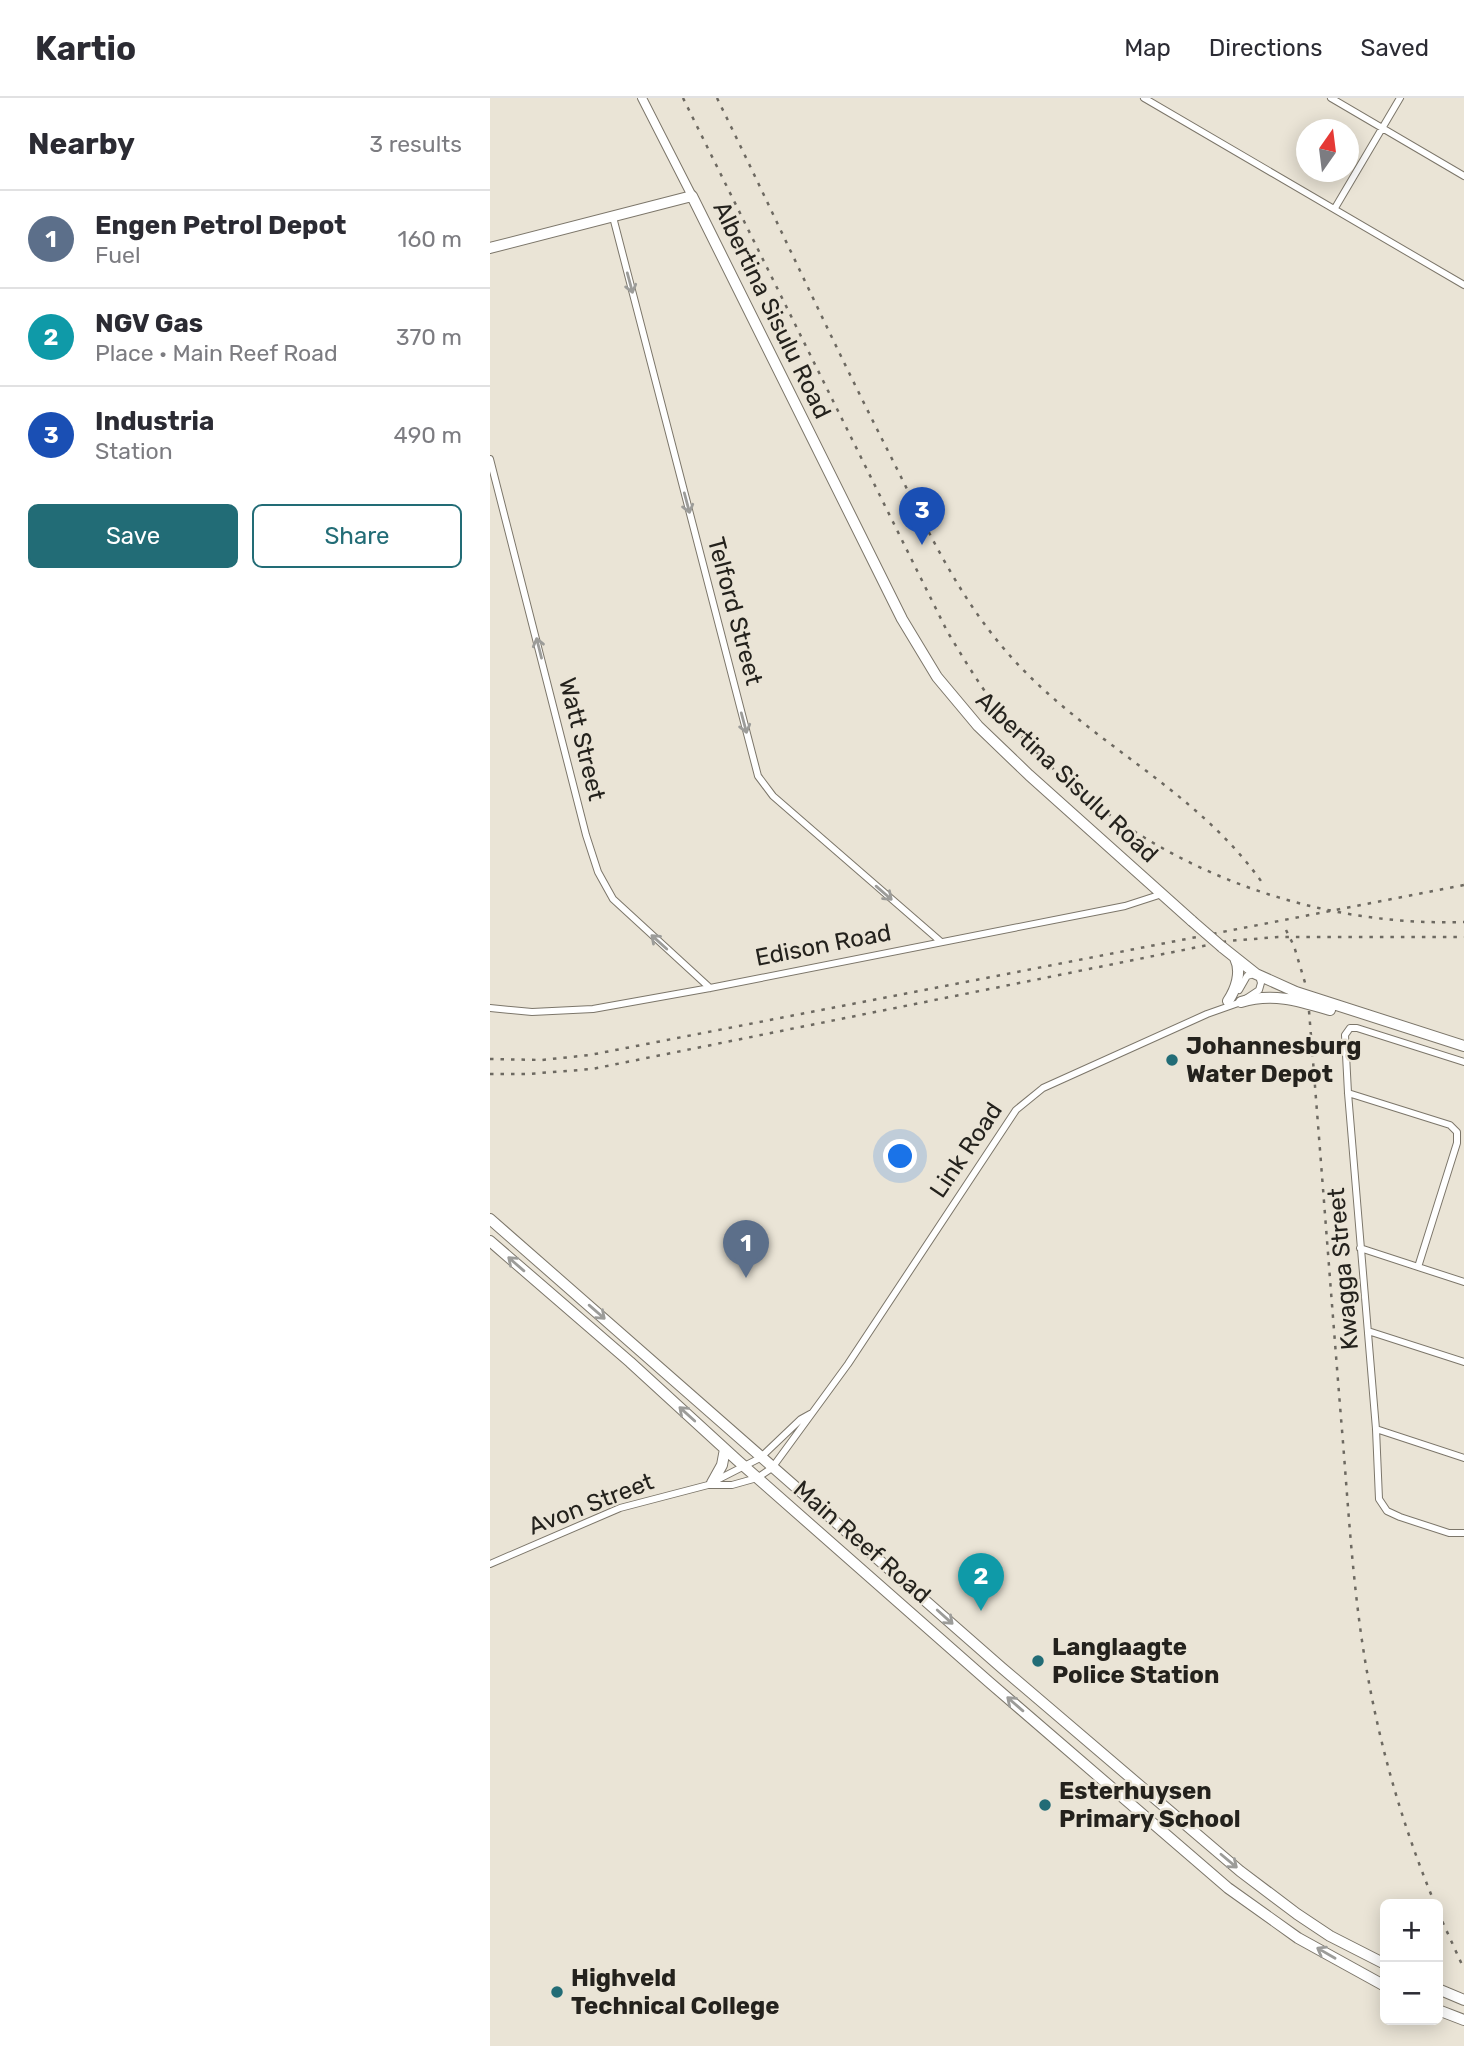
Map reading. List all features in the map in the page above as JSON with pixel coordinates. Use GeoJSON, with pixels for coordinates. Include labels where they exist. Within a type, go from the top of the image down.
{"type":"FeatureCollection","features":[{"type":"Feature","properties":{"kind":"main road","name":"Albertina Sisulu Road"},"geometry":{"type":"LineString","coordinates":[[490,248],[692,196],[902,619],[925,659],[961,708],[998,746],[1162,894],[1257,975],[1296,992],[1464,1046]]}},
{"type":"Feature","properties":{"kind":"main road"},"geometry":{"type":"LineString","coordinates":[[1228,1001],[1235,988],[1239,969],[1234,957]]}},
{"type":"Feature","properties":{"kind":"main road"},"geometry":{"type":"LineString","coordinates":[[1241,1002],[1262,997],[1279,998],[1385,1020]]}},
{"type":"Feature","properties":{"kind":"main road","name":"Main Reef Road"},"geometry":{"type":"LineString","coordinates":[[490,1219],[760,1458],[1240,1871],[1330,1936],[1381,1962]]}},
{"type":"Feature","properties":{"kind":"main road","name":"Main Reef Road"},"geometry":{"type":"LineString","coordinates":[[490,1241],[1074,1756],[1228,1888],[1298,1938],[1380,1983]]}},
{"type":"Feature","properties":{"kind":"main road"},"geometry":{"type":"LineString","coordinates":[[710,1484],[722,1465],[725,1448]]}},
{"type":"Feature","properties":{"kind":"main road"},"geometry":{"type":"LineString","coordinates":[[1040,1726],[1053,1712]]}},
{"type":"Feature","properties":{"kind":"main road"},"geometry":{"type":"LineString","coordinates":[[1074,1756],[1087,1740]]}},
{"type":"Feature","properties":{"kind":"main road"},"geometry":{"type":"LineString","coordinates":[[1443,1991],[1464,2000]]}},
{"type":"Feature","properties":{"kind":"main road"},"geometry":{"type":"LineString","coordinates":[[1443,2012],[1464,2020]]}},
{"type":"Feature","properties":{"kind":"street"},"geometry":{"type":"LineString","coordinates":[[642,98],[692,196]]}},
{"type":"Feature","properties":{"kind":"street"},"geometry":{"type":"LineString","coordinates":[[1144,98],[1464,285]]}},
{"type":"Feature","properties":{"kind":"street"},"geometry":{"type":"LineString","coordinates":[[1331,98],[1464,176]]}},
{"type":"Feature","properties":{"kind":"street"},"geometry":{"type":"LineString","coordinates":[[1335,208],[1400,98]]}},
{"type":"Feature","properties":{"kind":"street","name":"Telford Street"},"geometry":{"type":"LineString","coordinates":[[613,217],[758,776],[773,796],[940,941]]}},
{"type":"Feature","properties":{"kind":"street","name":"Watt Street"},"geometry":{"type":"LineString","coordinates":[[490,459],[586,835],[598,872],[613,899],[710,988]]}},
{"type":"Feature","properties":{"kind":"street","name":"Edison Road"},"geometry":{"type":"LineString","coordinates":[[490,1008],[515,1012],[559,1012],[710,988],[1125,906],[1162,894]]}},
{"type":"Feature","properties":{"kind":"street"},"geometry":{"type":"LineString","coordinates":[[1207,1014],[1228,1001],[1247,976],[1257,975],[1261,983],[1259,990],[1241,1002]]}},
{"type":"Feature","properties":{"kind":"street","name":"Link Road"},"geometry":{"type":"LineString","coordinates":[[757,1478],[772,1468],[802,1430],[810,1414],[848,1363],[1016,1110],[1043,1088],[1207,1014],[1241,1002]]}},
{"type":"Feature","properties":{"kind":"street","name":"Kwagga Street"},"geometry":{"type":"LineString","coordinates":[[1464,1062],[1357,1028],[1350,1028],[1345,1035],[1376,1429],[1379,1499],[1393,1514],[1450,1533],[1464,1533]]}},
{"type":"Feature","properties":{"kind":"street"},"geometry":{"type":"LineString","coordinates":[[1348,1093],[1450,1125],[1457,1132],[1457,1143],[1418,1266]]}},
{"type":"Feature","properties":{"kind":"street"},"geometry":{"type":"LineString","coordinates":[[1360,1248],[1464,1282]]}},
{"type":"Feature","properties":{"kind":"street"},"geometry":{"type":"LineString","coordinates":[[1368,1331],[1464,1362]]}},
{"type":"Feature","properties":{"kind":"street","name":"Link Road"},"geometry":{"type":"LineString","coordinates":[[745,1467],[760,1458],[801,1419],[810,1414]]}},
{"type":"Feature","properties":{"kind":"street"},"geometry":{"type":"LineString","coordinates":[[1376,1429],[1464,1458]]}},
{"type":"Feature","properties":{"kind":"street","name":"Avon Street"},"geometry":{"type":"LineString","coordinates":[[490,1564],[620,1508],[710,1484],[745,1467]]}},
{"type":"Feature","properties":{"kind":"street","name":"Avon Street"},"geometry":{"type":"LineString","coordinates":[[710,1484],[732,1485],[757,1478]]}},
{"type":"Feature","properties":{"kind":"railway"},"geometry":{"type":"LineString","coordinates":[[683,98],[947,631],[984,690],[1028,744],[1079,791],[1135,832],[1196,865],[1260,891],[1326,910],[1395,920],[1464,922]]}},
{"type":"Feature","properties":{"kind":"railway"},"geometry":{"type":"LineString","coordinates":[[717,98],[845,364],[926,526],[967,599],[1000,644],[1030,677],[1063,707],[1202,816],[1233,847],[1261,881]]}},
{"type":"Feature","properties":{"kind":"railway"},"geometry":{"type":"LineString","coordinates":[[490,1059],[542,1060],[590,1055],[1464,885]]}},
{"type":"Feature","properties":{"kind":"railway"},"geometry":{"type":"LineString","coordinates":[[1286,930],[1294,946],[1306,986]]}},
{"type":"Feature","properties":{"kind":"railway"},"geometry":{"type":"LineString","coordinates":[[490,1074],[592,1069],[1228,941],[1278,937],[1464,937]]}},
{"type":"Feature","properties":{"kind":"railway"},"geometry":{"type":"LineString","coordinates":[[1309,1011],[1351,1542],[1361,1635],[1386,1757],[1403,1816],[1433,1899]]}},
{"type":"Feature","properties":{"kind":"railway"},"geometry":{"type":"LineString","coordinates":[[1443,1923],[1464,1969]]}},
{"type":"Feature","properties":{"kind":"place","name":"Industria"},"geometry":{"type":"Point","coordinates":[922,545]}},
{"type":"Feature","properties":{"kind":"place","name":"Johannesburg Water Depot"},"geometry":{"type":"Point","coordinates":[1172,1060]}},
{"type":"Feature","properties":{"kind":"place","name":"Engen Petrol Depot"},"geometry":{"type":"Point","coordinates":[746,1278]}},
{"type":"Feature","properties":{"kind":"place","name":"NGV Gas"},"geometry":{"type":"Point","coordinates":[981,1611]}},
{"type":"Feature","properties":{"kind":"place","name":"Langlaagte Police Station"},"geometry":{"type":"Point","coordinates":[1038,1661]}},
{"type":"Feature","properties":{"kind":"place","name":"Esterhuysen Primary School"},"geometry":{"type":"Point","coordinates":[1045,1805]}},
{"type":"Feature","properties":{"kind":"place","name":"Highveld Technical College"},"geometry":{"type":"Point","coordinates":[557,1992]}}]}
